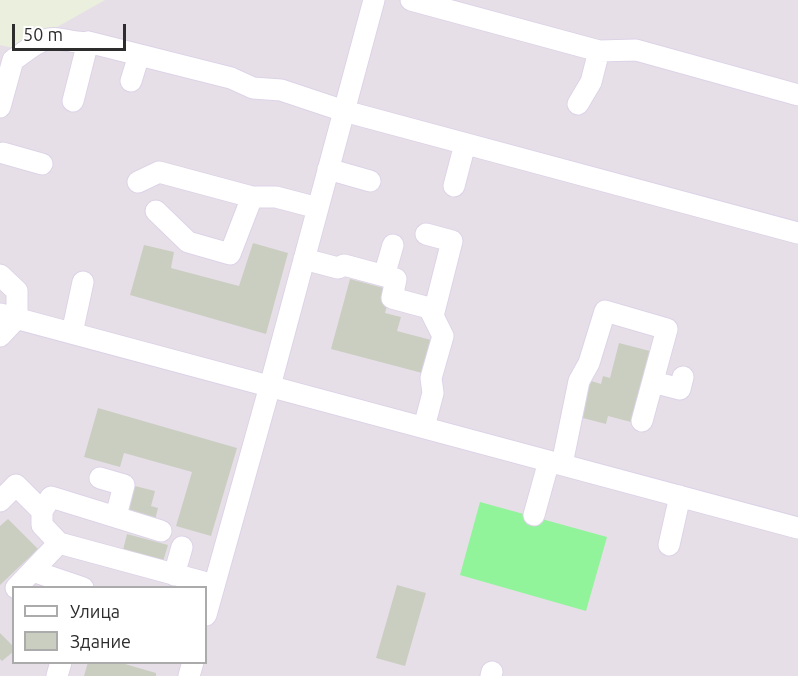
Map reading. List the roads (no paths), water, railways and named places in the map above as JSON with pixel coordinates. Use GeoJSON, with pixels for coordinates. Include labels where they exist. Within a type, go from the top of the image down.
{"type":"FeatureCollection","features":[{"type":"Feature","properties":{"kind":"lane"},"geometry":{"type":"LineString","coordinates":[[207,611],[374,0]]}},
{"type":"Feature","properties":{"kind":"lane"},"geometry":{"type":"LineString","coordinates":[[411,0],[462,7],[608,47],[636,50],[798,95]]}},
{"type":"Feature","properties":{"kind":"lane"},"geometry":{"type":"LineString","coordinates":[[0,107],[13,60],[46,39],[80,44],[88,42],[231,78],[254,88],[281,90],[344,111],[798,233]]}},
{"type":"Feature","properties":{"kind":"lane"},"geometry":{"type":"LineString","coordinates":[[73,101],[88,42]]}},
{"type":"Feature","properties":{"kind":"lane"},"geometry":{"type":"LineString","coordinates":[[578,104],[608,47]]}},
{"type":"Feature","properties":{"kind":"lane"},"geometry":{"type":"LineString","coordinates":[[131,81],[138,55]]}},
{"type":"Feature","properties":{"kind":"lane"},"geometry":{"type":"LineString","coordinates":[[454,186],[465,144]]}},
{"type":"Feature","properties":{"kind":"lane"},"geometry":{"type":"LineString","coordinates":[[1,155],[42,164]]}},
{"type":"Feature","properties":{"kind":"lane"},"geometry":{"type":"LineString","coordinates":[[328,169],[370,181]]}},
{"type":"Feature","properties":{"kind":"lane"},"geometry":{"type":"LineString","coordinates":[[138,182],[159,172],[252,197],[276,198],[318,208]]}},
{"type":"Feature","properties":{"kind":"lane"},"geometry":{"type":"LineString","coordinates":[[156,211],[188,242],[230,254],[252,197]]}},
{"type":"Feature","properties":{"kind":"lane"},"geometry":{"type":"LineString","coordinates":[[426,234],[452,241],[433,316]]}},
{"type":"Feature","properties":{"kind":"lane"},"geometry":{"type":"LineString","coordinates":[[384,276],[393,245]]}},
{"type":"Feature","properties":{"kind":"lane"},"geometry":{"type":"LineString","coordinates":[[304,259],[338,268],[344,265],[396,279],[392,298],[429,308],[443,336],[431,378],[434,393],[424,427]]}},
{"type":"Feature","properties":{"kind":"lane"},"geometry":{"type":"LineString","coordinates":[[0,275],[17,291],[0,336]]}},
{"type":"Feature","properties":{"kind":"lane"},"geometry":{"type":"LineString","coordinates":[[72,333],[83,282]]}},
{"type":"Feature","properties":{"kind":"lane"},"geometry":{"type":"LineString","coordinates":[[534,515],[555,463],[579,381],[589,363],[604,310],[667,328],[642,421]]}},
{"type":"Feature","properties":{"kind":"lane"},"geometry":{"type":"LineString","coordinates":[[9,316],[798,528]]}},
{"type":"Feature","properties":{"kind":"lane"},"geometry":{"type":"LineString","coordinates":[[653,382],[680,389],[683,377]]}},
{"type":"Feature","properties":{"kind":"lane"},"geometry":{"type":"LineString","coordinates":[[100,478],[123,485],[116,516]]}},
{"type":"Feature","properties":{"kind":"lane"},"geometry":{"type":"LineString","coordinates":[[0,501],[16,485],[42,510]]}},
{"type":"Feature","properties":{"kind":"lane"},"geometry":{"type":"LineString","coordinates":[[669,545],[680,496]]}},
{"type":"Feature","properties":{"kind":"lane"},"geometry":{"type":"LineString","coordinates":[[161,531],[51,497],[42,510],[42,525],[59,543],[214,585]]}},
{"type":"Feature","properties":{"kind":"lane"},"geometry":{"type":"LineString","coordinates":[[18,586],[59,543]]}},
{"type":"Feature","properties":{"kind":"lane"},"geometry":{"type":"LineString","coordinates":[[174,575],[182,547]]}},
{"type":"Feature","properties":{"kind":"lane"},"geometry":{"type":"LineString","coordinates":[[33,571],[77,586]]}}]}
